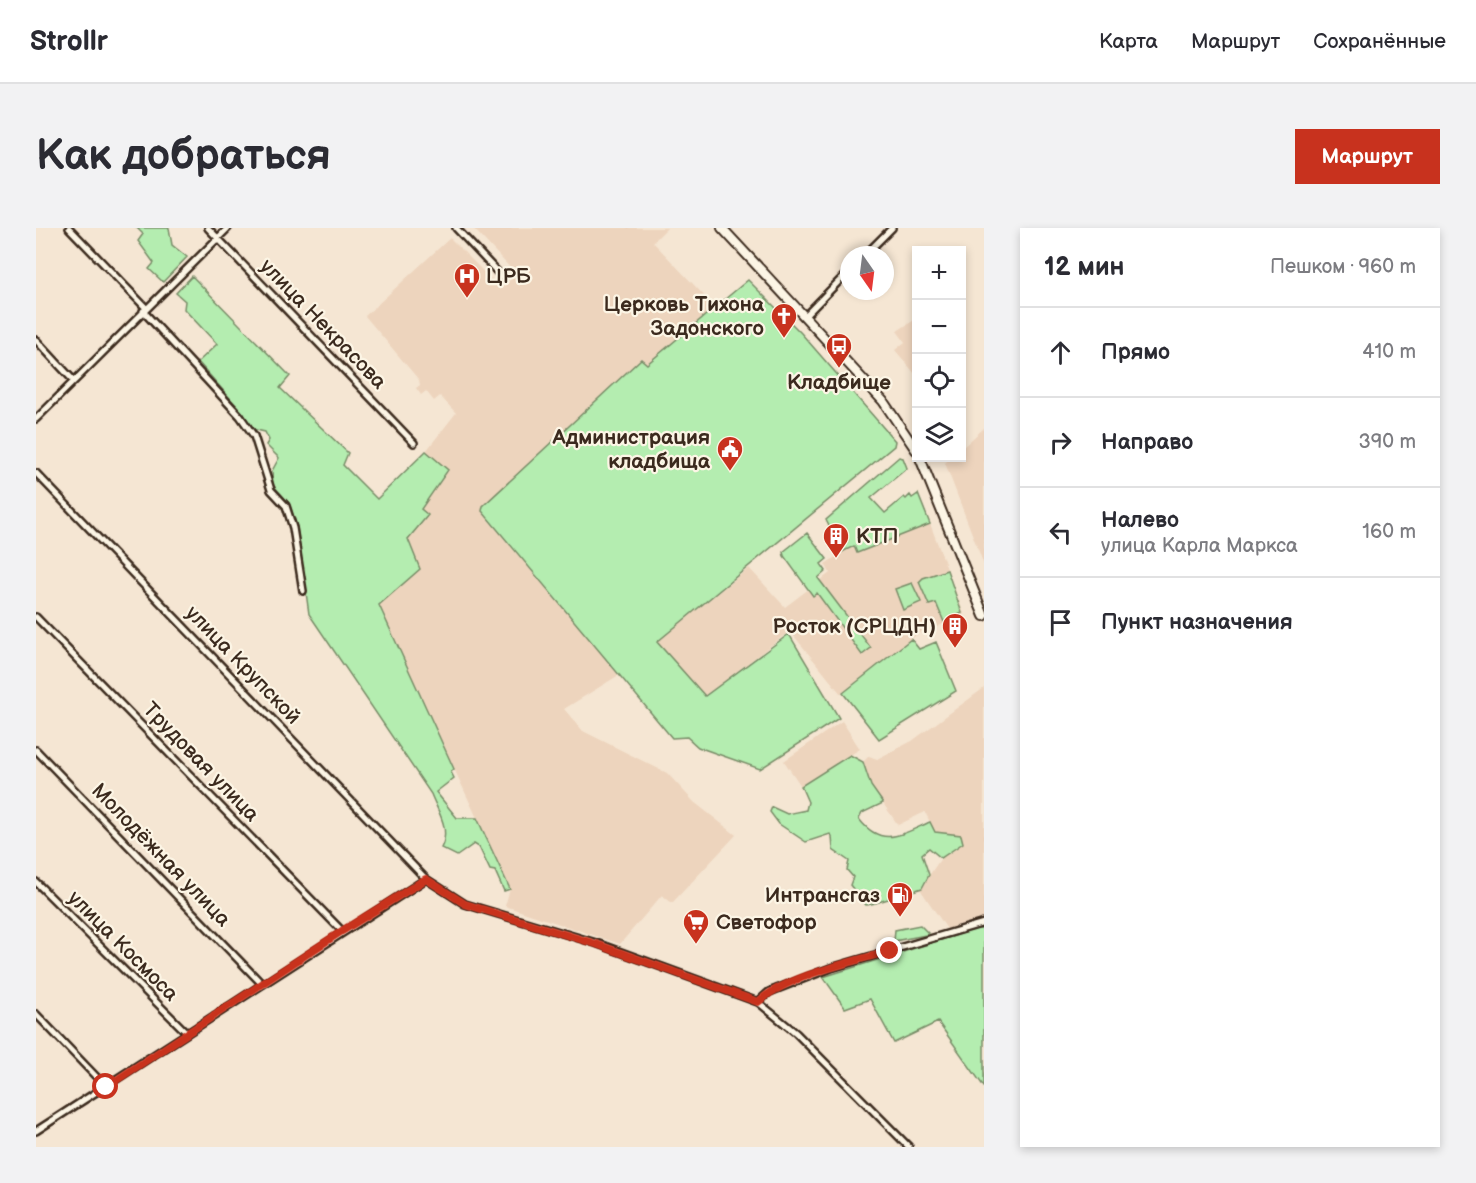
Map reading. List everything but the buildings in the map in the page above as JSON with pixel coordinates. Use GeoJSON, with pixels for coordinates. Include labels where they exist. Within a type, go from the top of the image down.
{"type":"FeatureCollection","features":[{"type":"Feature","properties":{"kind":"main road"},"geometry":{"type":"LineString","coordinates":[[722,228],[883,401],[912,444]]}},
{"type":"Feature","properties":{"kind":"main road"},"geometry":{"type":"LineString","coordinates":[[922,462],[984,616]]}},
{"type":"Feature","properties":{"kind":"street"},"geometry":{"type":"LineString","coordinates":[[69,228],[240,416],[254,436],[271,490],[286,506],[294,528],[303,591]]}},
{"type":"Feature","properties":{"kind":"street","name":"улица Некрасова"},"geometry":{"type":"LineString","coordinates":[[208,228],[414,442]]}},
{"type":"Feature","properties":{"kind":"street"},"geometry":{"type":"LineString","coordinates":[[36,419],[228,228]]}},
{"type":"Feature","properties":{"kind":"street"},"geometry":{"type":"LineString","coordinates":[[456,228],[503,278]]}},
{"type":"Feature","properties":{"kind":"street"},"geometry":{"type":"LineString","coordinates":[[874,246],[892,228]]}},
{"type":"Feature","properties":{"kind":"street"},"geometry":{"type":"LineString","coordinates":[[804,317],[840,280]]}},
{"type":"Feature","properties":{"kind":"street"},"geometry":{"type":"LineString","coordinates":[[36,340],[73,380]]}},
{"type":"Feature","properties":{"kind":"street","name":"улица Крупской"},"geometry":{"type":"LineString","coordinates":[[36,473],[426,879],[465,904],[596,944],[758,1002],[796,1033],[909,1147]]}},
{"type":"Feature","properties":{"kind":"street","name":"Трудовая улица"},"geometry":{"type":"LineString","coordinates":[[36,617],[342,931]]}},
{"type":"Feature","properties":{"kind":"street","name":"Молодёжная улица"},"geometry":{"type":"LineString","coordinates":[[36,750],[262,984]]}},
{"type":"Feature","properties":{"kind":"street"},"geometry":{"type":"LineString","coordinates":[[36,1131],[342,931],[426,879]]}},
{"type":"Feature","properties":{"kind":"street","name":"улица Космоса"},"geometry":{"type":"LineString","coordinates":[[36,882],[187,1033]]}},
{"type":"Feature","properties":{"kind":"street"},"geometry":{"type":"LineString","coordinates":[[758,1002],[769,992],[831,968],[984,923]]}},
{"type":"Feature","properties":{"kind":"street"},"geometry":{"type":"LineString","coordinates":[[36,1014],[106,1087]]}},
{"type":"Feature","properties":{"kind":"shaded area"},"geometry":{"type":"Polygon","coordinates":[[[473,228],[667,228],[653,242],[715,307],[647,364],[641,359],[483,507],[482,512],[619,675],[564,709],[583,731],[667,773],[694,802],[736,835],[672,903],[662,895],[620,944],[505,906],[510,889],[378,605],[420,569],[408,539],[428,516],[421,509],[448,470],[426,451],[456,413],[440,396],[434,401],[426,391],[421,395],[416,388],[420,385],[419,380],[365,316],[450,238],[501,289],[516,274],[473,228]]]}},
{"type":"Feature","properties":{"kind":"shaded area"},"geometry":{"type":"Polygon","coordinates":[[[912,322],[912,370],[895,350],[905,342],[897,331],[912,322]]]}},
{"type":"Feature","properties":{"kind":"shaded area"},"geometry":{"type":"Polygon","coordinates":[[[984,428],[984,565],[945,463],[966,462],[966,444],[984,428]]]}},
{"type":"Feature","properties":{"kind":"shaded area"},"geometry":{"type":"Polygon","coordinates":[[[923,505],[964,614],[935,628],[933,624],[929,625],[841,694],[790,631],[705,696],[656,642],[749,568],[785,607],[830,573],[825,564],[842,553],[835,542],[923,505]]]}},
{"type":"Feature","properties":{"kind":"shaded area"},"geometry":{"type":"Polygon","coordinates":[[[984,688],[984,918],[947,929],[920,889],[941,858],[956,849],[935,832],[925,812],[898,825],[871,786],[863,762],[869,756],[877,759],[912,741],[984,688]]]}},
{"type":"Feature","properties":{"kind":"shaded area"},"geometry":{"type":"Polygon","coordinates":[[[842,721],[860,749],[801,786],[784,761],[842,721]]]}},
{"type":"Feature","properties":{"kind":"green space"},"geometry":{"type":"Polygon","coordinates":[[[137,228],[169,228],[172,245],[187,257],[163,282],[149,269],[154,263],[138,241],[143,234],[137,228]]]}},
{"type":"Feature","properties":{"kind":"green space"},"geometry":{"type":"Polygon","coordinates":[[[192,276],[290,376],[280,388],[348,453],[343,465],[377,499],[426,451],[448,470],[421,509],[428,515],[408,539],[420,569],[379,605],[454,769],[451,772],[454,778],[436,792],[457,818],[477,818],[510,889],[504,891],[495,871],[490,870],[479,847],[474,844],[457,856],[441,848],[445,834],[444,827],[431,794],[309,614],[297,527],[289,503],[273,485],[272,471],[279,458],[266,445],[269,440],[265,432],[252,429],[244,414],[198,362],[217,344],[184,309],[185,301],[176,293],[192,276]]]}},
{"type":"Feature","properties":{"kind":"green space"},"geometry":{"type":"Polygon","coordinates":[[[748,280],[801,333],[895,441],[894,446],[657,642],[705,696],[789,634],[839,718],[760,769],[698,747],[687,737],[672,738],[482,511],[483,506],[641,359],[647,364],[748,280]]]}},
{"type":"Feature","properties":{"kind":"green space"},"geometry":{"type":"Polygon","coordinates":[[[899,457],[903,458],[907,468],[871,498],[885,513],[904,497],[906,499],[910,495],[912,498],[918,494],[930,524],[857,553],[854,546],[842,552],[826,520],[899,457]]]}},
{"type":"Feature","properties":{"kind":"green space"},"geometry":{"type":"Polygon","coordinates":[[[807,533],[827,559],[821,564],[826,571],[818,578],[871,648],[862,655],[817,593],[813,596],[784,556],[783,552],[807,533]]]}},
{"type":"Feature","properties":{"kind":"green space"},"geometry":{"type":"Polygon","coordinates":[[[947,570],[962,613],[944,622],[936,603],[929,605],[919,582],[923,578],[947,570]]]}},
{"type":"Feature","properties":{"kind":"green space"},"geometry":{"type":"Polygon","coordinates":[[[912,583],[921,602],[903,610],[895,589],[912,583]]]}},
{"type":"Feature","properties":{"kind":"green space"},"geometry":{"type":"Polygon","coordinates":[[[911,639],[919,649],[936,642],[956,691],[879,739],[843,693],[911,639]]]}},
{"type":"Feature","properties":{"kind":"green space"},"geometry":{"type":"Polygon","coordinates":[[[850,755],[863,762],[871,786],[883,803],[862,813],[859,819],[876,834],[893,836],[930,822],[935,832],[961,835],[963,843],[941,858],[929,848],[922,854],[929,875],[922,888],[866,905],[850,885],[853,877],[847,870],[849,861],[833,850],[830,834],[806,842],[779,824],[770,812],[772,807],[787,814],[806,810],[808,802],[801,786],[850,755]]]}},
{"type":"Feature","properties":{"kind":"green space"},"geometry":{"type":"Polygon","coordinates":[[[920,925],[928,933],[926,935],[894,941],[895,930],[920,925]]]}},
{"type":"Feature","properties":{"kind":"green space"},"geometry":{"type":"Polygon","coordinates":[[[976,929],[984,929],[984,1087],[938,1022],[894,1043],[870,999],[845,1008],[823,977],[976,929]]]}},
{"type":"Feature","properties":{"kind":"place","name":"ЦРБ"},"geometry":{"type":"Point","coordinates":[467,299]}},
{"type":"Feature","properties":{"kind":"place","name":"Церковь Тихона Задонского"},"geometry":{"type":"Point","coordinates":[784,339]}},
{"type":"Feature","properties":{"kind":"place","name":"Кладбище"},"geometry":{"type":"Point","coordinates":[839,369]}},
{"type":"Feature","properties":{"kind":"place","name":"Администрация кладбища"},"geometry":{"type":"Point","coordinates":[730,472]}},
{"type":"Feature","properties":{"kind":"place","name":"КТП"},"geometry":{"type":"Point","coordinates":[836,559]}},
{"type":"Feature","properties":{"kind":"place","name":"Росток (СРЦДН)"},"geometry":{"type":"Point","coordinates":[955,649]}},
{"type":"Feature","properties":{"kind":"place","name":"Интрансгаз"},"geometry":{"type":"Point","coordinates":[900,918]}},
{"type":"Feature","properties":{"kind":"place","name":"Светофор"},"geometry":{"type":"Point","coordinates":[696,945]}},
{"type":"Feature","properties":{"kind":"route"},"geometry":{"type":"LineString","coordinates":[[106,1087],[342,931],[426,879],[447,895],[465,904],[596,944],[758,1002],[769,992],[831,968],[890,951]]}}]}
